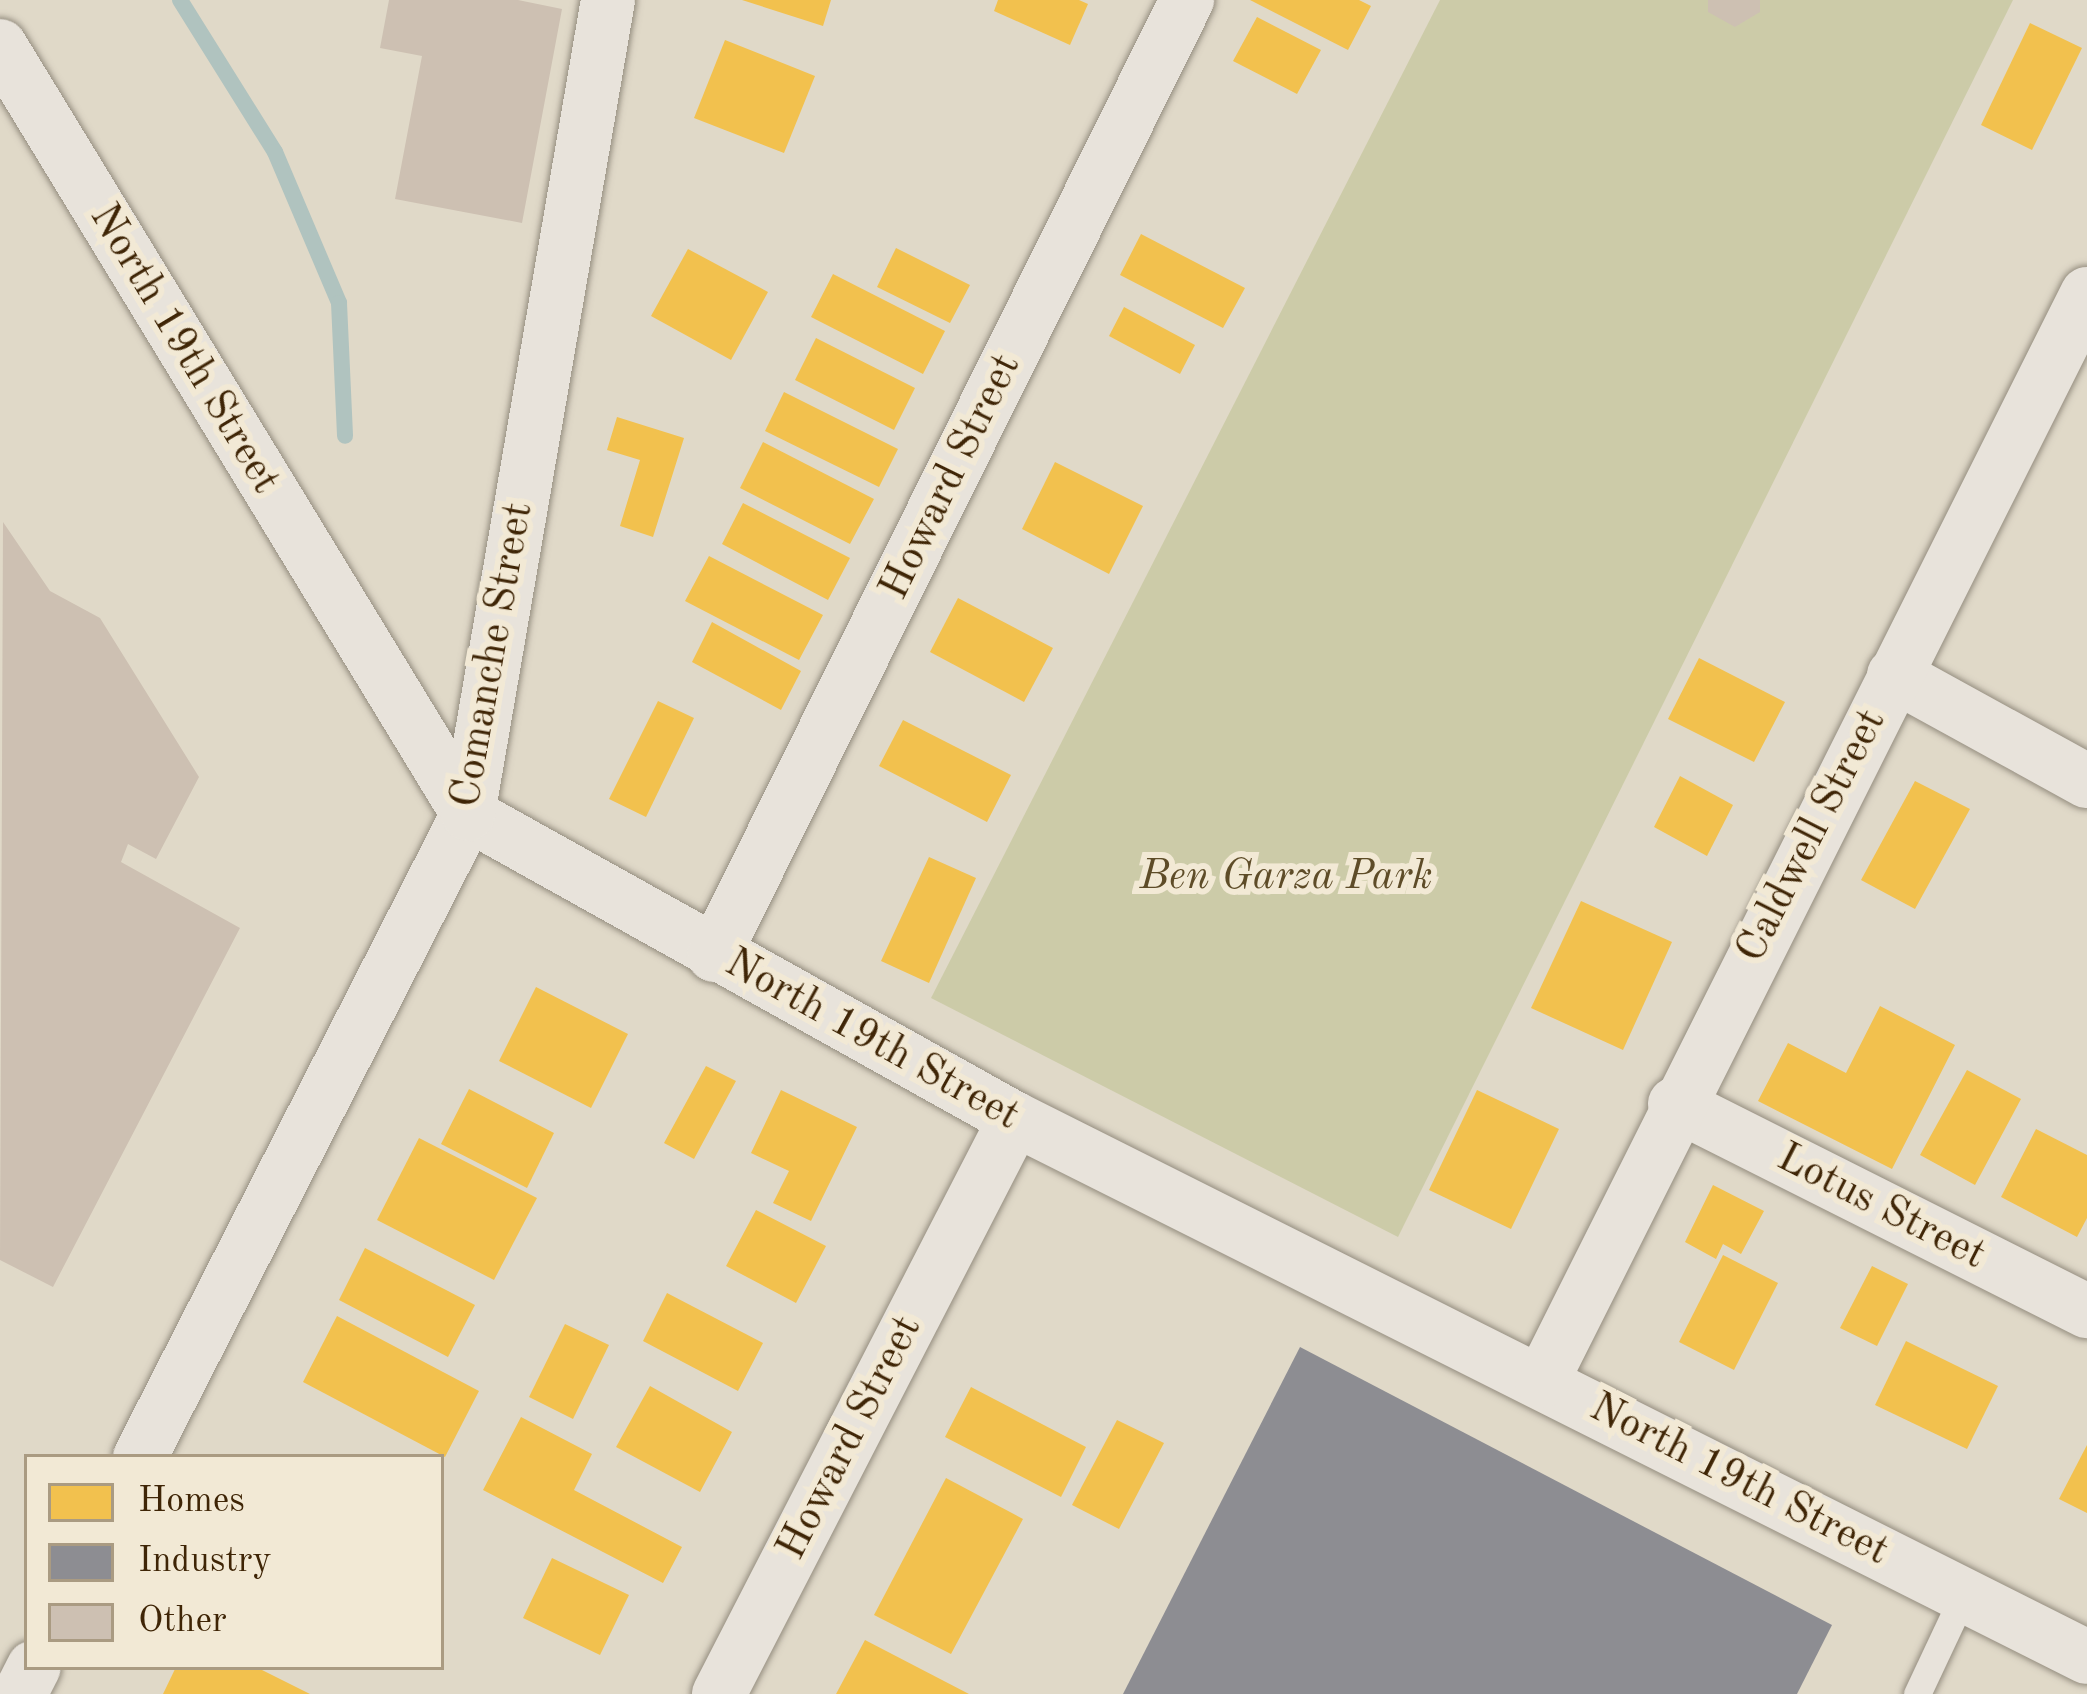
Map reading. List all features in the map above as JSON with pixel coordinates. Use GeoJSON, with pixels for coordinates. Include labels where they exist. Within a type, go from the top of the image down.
{"type":"FeatureCollection","features":[{"type":"Feature","properties":{"kind":"street","name":"Comanche Street"},"geometry":{"type":"LineString","coordinates":[[142,1454],[468,814],[608,0]]}},
{"type":"Feature","properties":{"kind":"street","name":"Howard Street"},"geometry":{"type":"LineString","coordinates":[[715,955],[1187,0]]}},
{"type":"Feature","properties":{"kind":"street","name":"North 19th Street"},"geometry":{"type":"LineString","coordinates":[[0,46],[468,814],[1015,1119],[2087,1657]]}},
{"type":"Feature","properties":{"kind":"street","name":"Caldwell Street"},"geometry":{"type":"LineString","coordinates":[[1542,1381],[1675,1104],[2087,294]]}},
{"type":"Feature","properties":{"kind":"street"},"geometry":{"type":"LineString","coordinates":[[1894,674],[2087,781]]}},
{"type":"Feature","properties":{"kind":"street","name":"Lotus Street"},"geometry":{"type":"LineString","coordinates":[[1675,1104],[2087,1311]]}},
{"type":"Feature","properties":{"kind":"street","name":"Howard Street"},"geometry":{"type":"LineString","coordinates":[[719,1694],[1015,1119]]}},
{"type":"Feature","properties":{"kind":"lane"},"geometry":{"type":"LineString","coordinates":[[1917,1694],[1964,1594]]}},
{"type":"Feature","properties":{"kind":"green space","name":"Ben Garza Park"},"geometry":{"type":"Polygon","coordinates":[[[1440,0],[2013,0],[1398,1237],[931,998],[1440,0]]]}},
{"type":"Feature","properties":{"kind":"building: Homes"},"geometry":{"type":"Polygon","coordinates":[[[742,0],[831,0],[823,26],[742,0]]]}},
{"type":"Feature","properties":{"kind":"building: Homes"},"geometry":{"type":"Polygon","coordinates":[[[998,0],[1088,4],[1070,45],[994,11],[998,0]]]}},
{"type":"Feature","properties":{"kind":"building: Homes"},"geometry":{"type":"Polygon","coordinates":[[[1250,0],[1359,0],[1371,6],[1348,50],[1250,0]]]}},
{"type":"Feature","properties":{"kind":"building: Homes"},"geometry":{"type":"Polygon","coordinates":[[[1257,17],[1321,50],[1297,94],[1233,61],[1257,17]]]}},
{"type":"Feature","properties":{"kind":"building: Homes"},"geometry":{"type":"Polygon","coordinates":[[[2030,23],[2082,48],[2032,150],[1981,125],[2030,23]]]}},
{"type":"Feature","properties":{"kind":"building: Homes"},"geometry":{"type":"Polygon","coordinates":[[[725,40],[815,76],[784,153],[694,118],[725,40]]]}},
{"type":"Feature","properties":{"kind":"building: Homes"},"geometry":{"type":"Polygon","coordinates":[[[1141,234],[1245,288],[1223,328],[1120,275],[1141,234]]]}},
{"type":"Feature","properties":{"kind":"building: Homes"},"geometry":{"type":"Polygon","coordinates":[[[896,248],[970,285],[950,323],[877,287],[896,248]]]}},
{"type":"Feature","properties":{"kind":"building: Homes"},"geometry":{"type":"Polygon","coordinates":[[[688,249],[768,292],[731,360],[651,316],[688,249]]]}},
{"type":"Feature","properties":{"kind":"building: Homes"},"geometry":{"type":"Polygon","coordinates":[[[833,274],[945,331],[923,374],[811,317],[833,274]]]}},
{"type":"Feature","properties":{"kind":"building: Homes"},"geometry":{"type":"Polygon","coordinates":[[[1124,307],[1195,345],[1180,374],[1109,336],[1124,307]]]}},
{"type":"Feature","properties":{"kind":"building: Homes"},"geometry":{"type":"Polygon","coordinates":[[[816,338],[915,388],[894,430],[795,380],[816,338]]]}},
{"type":"Feature","properties":{"kind":"building: Homes"},"geometry":{"type":"Polygon","coordinates":[[[784,392],[898,449],[879,487],[765,431],[784,392]]]}},
{"type":"Feature","properties":{"kind":"building: Homes"},"geometry":{"type":"Polygon","coordinates":[[[617,417],[684,438],[653,537],[620,526],[640,460],[607,450],[617,417]]]}},
{"type":"Feature","properties":{"kind":"building: Homes"},"geometry":{"type":"Polygon","coordinates":[[[763,442],[874,499],[850,544],[740,488],[763,442]]]}},
{"type":"Feature","properties":{"kind":"building: Homes"},"geometry":{"type":"Polygon","coordinates":[[[1055,462],[1143,506],[1109,574],[1022,529],[1055,462]]]}},
{"type":"Feature","properties":{"kind":"building: Homes"},"geometry":{"type":"Polygon","coordinates":[[[743,503],[850,558],[828,600],[722,544],[743,503]]]}},
{"type":"Feature","properties":{"kind":"building: Homes"},"geometry":{"type":"Polygon","coordinates":[[[709,556],[823,615],[799,660],[685,601],[709,556]]]}},
{"type":"Feature","properties":{"kind":"building: Homes"},"geometry":{"type":"Polygon","coordinates":[[[958,598],[1053,648],[1024,702],[930,652],[958,598]]]}},
{"type":"Feature","properties":{"kind":"building: Homes"},"geometry":{"type":"Polygon","coordinates":[[[712,622],[801,671],[781,710],[692,662],[712,622]]]}},
{"type":"Feature","properties":{"kind":"building: Homes"},"geometry":{"type":"Polygon","coordinates":[[[1699,658],[1785,702],[1754,762],[1668,719],[1699,658]]]}},
{"type":"Feature","properties":{"kind":"building: Homes"},"geometry":{"type":"Polygon","coordinates":[[[658,701],[694,718],[646,817],[609,799],[658,701]]]}},
{"type":"Feature","properties":{"kind":"building: Homes"},"geometry":{"type":"Polygon","coordinates":[[[903,720],[1011,775],[987,822],[879,766],[903,720]]]}},
{"type":"Feature","properties":{"kind":"building: Homes"},"geometry":{"type":"Polygon","coordinates":[[[1680,776],[1733,805],[1707,856],[1654,827],[1680,776]]]}},
{"type":"Feature","properties":{"kind":"building: Homes"},"geometry":{"type":"Polygon","coordinates":[[[1915,781],[1970,809],[1915,909],[1861,880],[1915,781]]]}},
{"type":"Feature","properties":{"kind":"building: Homes"},"geometry":{"type":"Polygon","coordinates":[[[929,857],[976,878],[929,983],[881,961],[929,857]]]}},
{"type":"Feature","properties":{"kind":"building: Homes"},"geometry":{"type":"Polygon","coordinates":[[[1581,901],[1672,942],[1623,1050],[1531,1008],[1581,901]]]}},
{"type":"Feature","properties":{"kind":"building: Homes"},"geometry":{"type":"Polygon","coordinates":[[[536,987],[628,1034],[591,1108],[499,1061],[536,987]]]}},
{"type":"Feature","properties":{"kind":"building: Homes"},"geometry":{"type":"Polygon","coordinates":[[[1880,1006],[1955,1045],[1892,1169],[1758,1101],[1788,1043],[1846,1073],[1880,1006]]]}},
{"type":"Feature","properties":{"kind":"building: Homes"},"geometry":{"type":"Polygon","coordinates":[[[706,1066],[736,1081],[694,1159],[664,1143],[706,1066]]]}},
{"type":"Feature","properties":{"kind":"building: Homes"},"geometry":{"type":"Polygon","coordinates":[[[1967,1070],[2021,1099],[1975,1185],[1920,1155],[1967,1070]]]}},
{"type":"Feature","properties":{"kind":"building: Homes"},"geometry":{"type":"Polygon","coordinates":[[[469,1089],[554,1133],[527,1188],[441,1144],[469,1089]]]}},
{"type":"Feature","properties":{"kind":"building: Homes"},"geometry":{"type":"Polygon","coordinates":[[[781,1090],[857,1127],[811,1221],[773,1203],[789,1171],[751,1153],[781,1090]]]}},
{"type":"Feature","properties":{"kind":"building: Homes"},"geometry":{"type":"Polygon","coordinates":[[[1477,1090],[1559,1129],[1511,1229],[1429,1190],[1477,1090]]]}},
{"type":"Feature","properties":{"kind":"building: Homes"},"geometry":{"type":"Polygon","coordinates":[[[2036,1129],[2087,1155],[2087,1218],[2077,1237],[2001,1197],[2036,1129]]]}},
{"type":"Feature","properties":{"kind":"building: Homes"},"geometry":{"type":"Polygon","coordinates":[[[419,1138],[537,1198],[494,1280],[377,1220],[419,1138]]]}},
{"type":"Feature","properties":{"kind":"building: Homes"},"geometry":{"type":"Polygon","coordinates":[[[1713,1185],[1764,1211],[1741,1254],[1723,1244],[1716,1259],[1685,1242],[1713,1185]]]}},
{"type":"Feature","properties":{"kind":"building: Homes"},"geometry":{"type":"Polygon","coordinates":[[[756,1210],[826,1246],[796,1303],[726,1266],[756,1210]]]}},
{"type":"Feature","properties":{"kind":"building: Homes"},"geometry":{"type":"Polygon","coordinates":[[[365,1248],[475,1305],[448,1357],[339,1300],[365,1248]]]}},
{"type":"Feature","properties":{"kind":"building: Homes"},"geometry":{"type":"Polygon","coordinates":[[[1723,1255],[1778,1283],[1734,1370],[1679,1342],[1723,1255]]]}},
{"type":"Feature","properties":{"kind":"building: Homes"},"geometry":{"type":"Polygon","coordinates":[[[1872,1266],[1908,1284],[1877,1346],[1840,1328],[1872,1266]]]}},
{"type":"Feature","properties":{"kind":"building: Homes"},"geometry":{"type":"Polygon","coordinates":[[[667,1293],[763,1343],[738,1391],[643,1341],[667,1293]]]}},
{"type":"Feature","properties":{"kind":"building: Homes"},"geometry":{"type":"Polygon","coordinates":[[[337,1316],[479,1391],[445,1457],[303,1382],[337,1316]]]}},
{"type":"Feature","properties":{"kind":"building: Homes"},"geometry":{"type":"Polygon","coordinates":[[[565,1324],[609,1345],[573,1419],[529,1397],[565,1324]]]}},
{"type":"Feature","properties":{"kind":"building: Homes"},"geometry":{"type":"Polygon","coordinates":[[[1906,1341],[1998,1386],[1967,1449],[1875,1405],[1906,1341]]]}},
{"type":"Feature","properties":{"kind":"building: Homes"},"geometry":{"type":"Polygon","coordinates":[[[650,1386],[732,1432],[700,1492],[616,1447],[650,1386]]]}},
{"type":"Feature","properties":{"kind":"building: Homes"},"geometry":{"type":"Polygon","coordinates":[[[971,1387],[1086,1447],[1061,1497],[945,1437],[971,1387]]]}},
{"type":"Feature","properties":{"kind":"building: Homes"},"geometry":{"type":"Polygon","coordinates":[[[521,1417],[592,1454],[574,1490],[682,1547],[663,1583],[483,1490],[521,1417]]]}},
{"type":"Feature","properties":{"kind":"building: Homes"},"geometry":{"type":"Polygon","coordinates":[[[1117,1420],[1164,1443],[1119,1529],[1072,1505],[1117,1420]]]}},
{"type":"Feature","properties":{"kind":"building: Homes"},"geometry":{"type":"Polygon","coordinates":[[[2087,1445],[2087,1513],[2059,1499],[2087,1445]]]}},
{"type":"Feature","properties":{"kind":"building: Homes"},"geometry":{"type":"Polygon","coordinates":[[[946,1478],[1023,1519],[951,1654],[874,1615],[946,1478]]]}},
{"type":"Feature","properties":{"kind":"building: Homes"},"geometry":{"type":"Polygon","coordinates":[[[552,1558],[629,1595],[600,1655],[523,1618],[552,1558]]]}},
{"type":"Feature","properties":{"kind":"building: Homes"},"geometry":{"type":"Polygon","coordinates":[[[865,1640],[969,1694],[836,1694],[865,1640]]]}},
{"type":"Feature","properties":{"kind":"building: Homes"},"geometry":{"type":"Polygon","coordinates":[[[175,1670],[262,1670],[310,1694],[163,1694],[175,1670]]]}},
{"type":"Feature","properties":{"kind":"building: Industry"},"geometry":{"type":"Polygon","coordinates":[[[1300,1347],[1832,1625],[1797,1694],[1123,1694],[1300,1347]]]}},
{"type":"Feature","properties":{"kind":"building: Other"},"geometry":{"type":"Polygon","coordinates":[[[389,0],[518,0],[562,9],[522,223],[395,199],[422,56],[380,48],[389,0]]]}},
{"type":"Feature","properties":{"kind":"building: Other"},"geometry":{"type":"Polygon","coordinates":[[[1708,0],[1760,0],[1760,12],[1735,27],[1708,12],[1708,0]]]}},
{"type":"Feature","properties":{"kind":"building: Other"},"geometry":{"type":"Polygon","coordinates":[[[3,522],[50,591],[100,618],[199,777],[156,859],[128,844],[121,862],[240,928],[53,1287],[0,1260],[3,522]]]}},
{"type":"Feature","properties":{"kind":"waterway"},"geometry":{"type":"LineString","coordinates":[[180,0],[275,152],[339,303],[345,436]]}}]}
